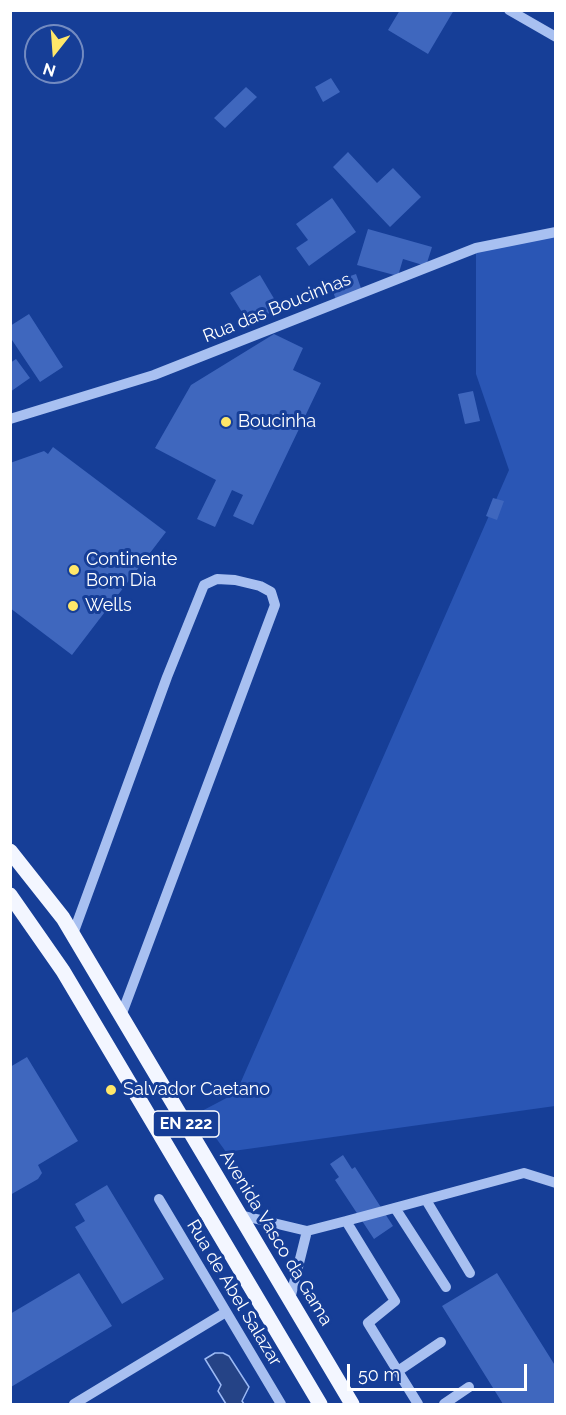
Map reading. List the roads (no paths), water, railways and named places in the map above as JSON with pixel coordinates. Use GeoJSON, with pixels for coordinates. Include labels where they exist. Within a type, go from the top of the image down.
{"type":"FeatureCollection","features":[{"type":"Feature","properties":{"kind":"main road","name":"Avenida Vasco da Gama"},"geometry":{"type":"LineString","coordinates":[[10,851],[73,934],[352,1404]]}},
{"type":"Feature","properties":{"kind":"main road","name":"EN 222"},"geometry":{"type":"LineString","coordinates":[[10,895],[63,971],[320,1404]]}},
{"type":"Feature","properties":{"kind":"street"},"geometry":{"type":"LineString","coordinates":[[508,10],[555,37]]}},
{"type":"Feature","properties":{"kind":"street","name":"Rua das Boucinhas"},"geometry":{"type":"LineString","coordinates":[[10,419],[154,375],[476,248],[555,232]]}},
{"type":"Feature","properties":{"kind":"street"},"geometry":{"type":"LineString","coordinates":[[73,934],[167,677],[204,585],[217,579],[236,580],[260,586],[271,592],[275,605],[121,1016]]}},
{"type":"Feature","properties":{"kind":"street"},"geometry":{"type":"LineString","coordinates":[[240,1215],[307,1231],[524,1173],[555,1183]]}},
{"type":"Feature","properties":{"kind":"street","name":"Rua de Abel Salazar"},"geometry":{"type":"LineString","coordinates":[[159,1199],[281,1404]]}},
{"type":"Feature","properties":{"kind":"street"},"geometry":{"type":"LineString","coordinates":[[426,1200],[470,1274]]}},
{"type":"Feature","properties":{"kind":"street"},"geometry":{"type":"LineString","coordinates":[[395,1208],[446,1287]]}},
{"type":"Feature","properties":{"kind":"street"},"geometry":{"type":"LineString","coordinates":[[346,1221],[395,1301],[368,1323],[418,1404]]}},
{"type":"Feature","properties":{"kind":"street"},"geometry":{"type":"LineString","coordinates":[[290,1299],[307,1231]]}},
{"type":"Feature","properties":{"kind":"street"},"geometry":{"type":"LineString","coordinates":[[74,1404],[226,1312]]}},
{"type":"Feature","properties":{"kind":"street"},"geometry":{"type":"LineString","coordinates":[[398,1371],[441,1342]]}},
{"type":"Feature","properties":{"kind":"street"},"geometry":{"type":"LineString","coordinates":[[444,1404],[469,1387]]}},
{"type":"Feature","properties":{"kind":"place","name":"Boucinha"},"geometry":{"type":"Point","coordinates":[226,422]}},
{"type":"Feature","properties":{"kind":"place","name":"Continente Bom Dia"},"geometry":{"type":"Point","coordinates":[74,570]}},
{"type":"Feature","properties":{"kind":"place","name":"Wells"},"geometry":{"type":"Point","coordinates":[73,606]}},
{"type":"Feature","properties":{"kind":"place","name":"Salvador Caetano"},"geometry":{"type":"Point","coordinates":[111,1090]}}]}
